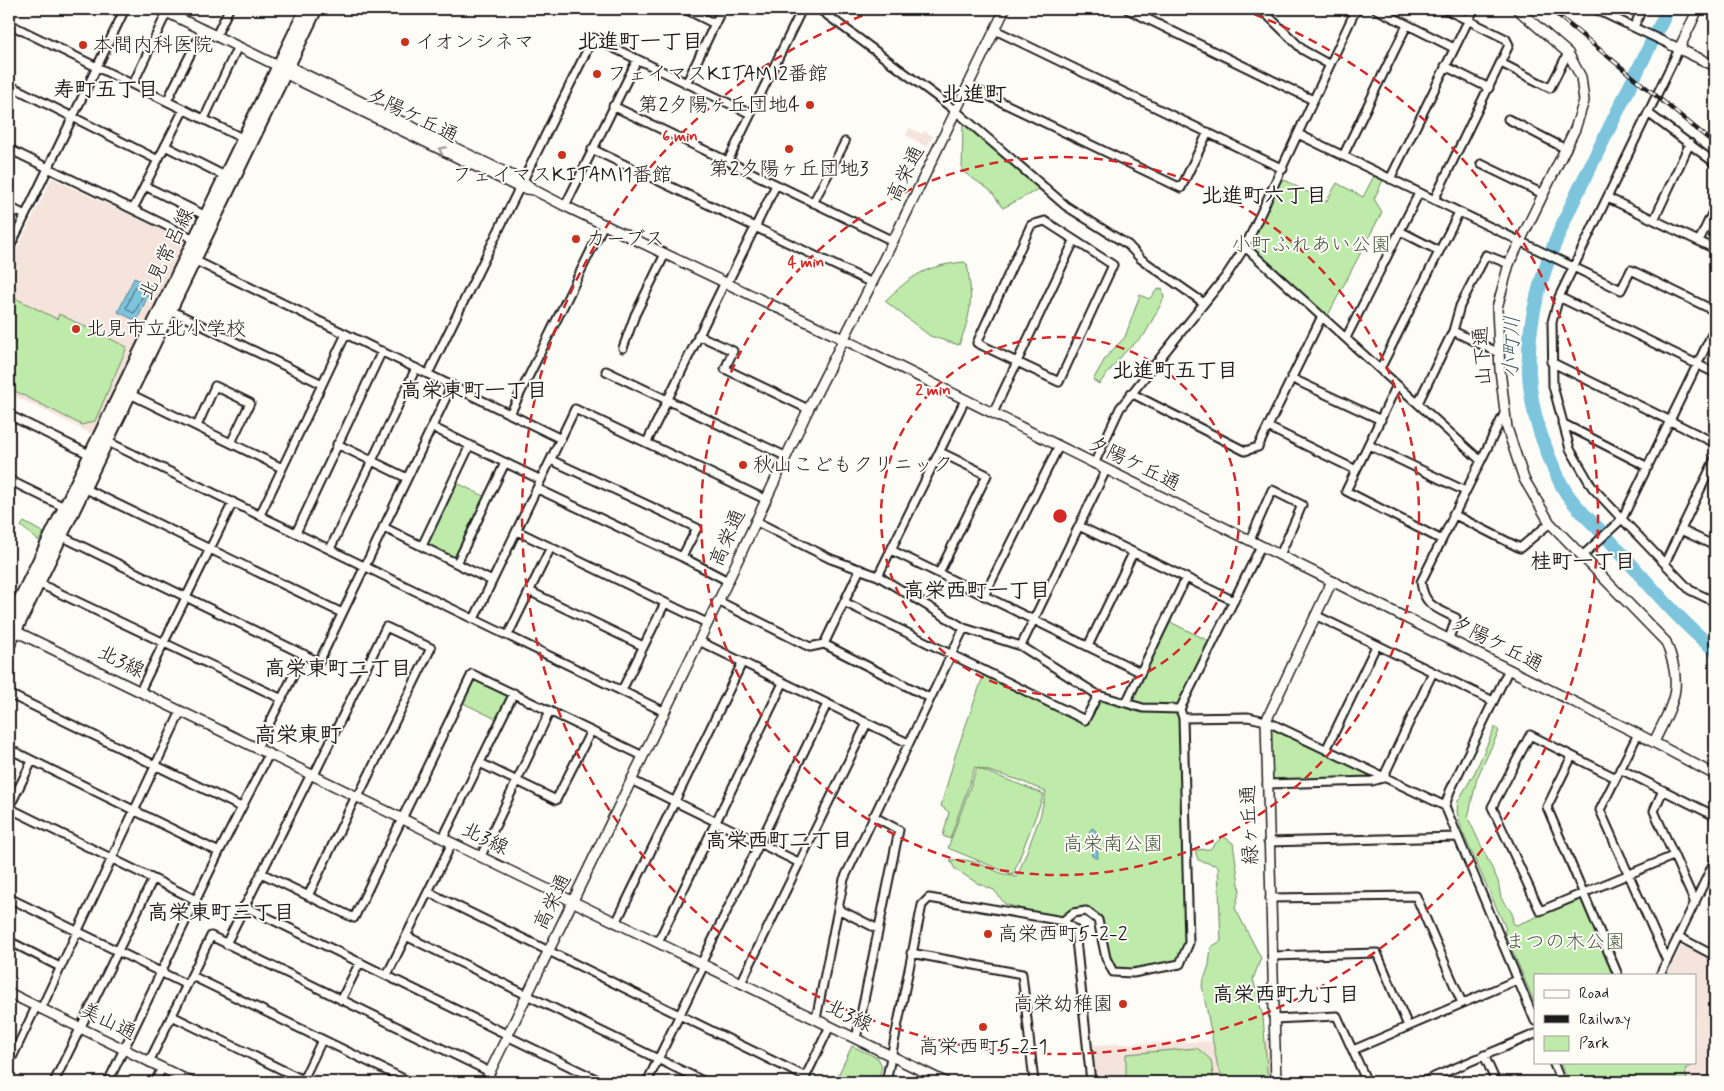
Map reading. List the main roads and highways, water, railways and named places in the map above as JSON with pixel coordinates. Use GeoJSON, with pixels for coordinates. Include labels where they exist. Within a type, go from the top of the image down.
{"type":"FeatureCollection","features":[{"type":"Feature","properties":{"kind":"main road","name":"北見常呂線"},"geometry":{"type":"LineString","coordinates":[[284,68],[306,9]]}},
{"type":"Feature","properties":{"kind":"main road","name":"北見常呂線"},"geometry":{"type":"LineString","coordinates":[[9,644],[11,627],[247,141],[316,9]]}},
{"type":"Feature","properties":{"kind":"main road","name":"北見常呂線"},"geometry":{"type":"LineString","coordinates":[[166,308],[194,260],[206,216],[230,178]]}},
{"type":"Feature","properties":{"kind":"main road","name":"北見常呂線"},"geometry":{"type":"LineString","coordinates":[[34,581],[61,536],[69,510],[84,488],[95,457]]}},
{"type":"Feature","properties":{"kind":"water"},"geometry":{"type":"Polygon","coordinates":[[[134,278],[152,286],[137,321],[118,312],[134,278]]]}},
{"type":"Feature","properties":{"kind":"water"},"geometry":{"type":"Polygon","coordinates":[[[1092,828],[1096,831],[1098,859],[1092,856],[1088,834],[1092,828]]]}},
{"type":"Feature","properties":{"kind":"waterway","name":"小町川"},"geometry":{"type":"LineString","coordinates":[[1668,9],[1562,225],[1548,261],[1537,296],[1530,333],[1529,369],[1533,407],[1545,446],[1557,476],[1567,494],[1675,613],[1715,650]]}},
{"type":"Feature","properties":{"kind":"railway"},"geometry":{"type":"LineString","coordinates":[[1550,9],[1715,144]]}},
{"type":"Feature","properties":{"kind":"place","name":"イオンシネマ"},"geometry":{"type":"Point","coordinates":[405,42]}},
{"type":"Feature","properties":{"kind":"place","name":"本間内科医院"},"geometry":{"type":"Point","coordinates":[83,45]}},
{"type":"Feature","properties":{"kind":"place","name":"フェイマスKITAMI2番館"},"geometry":{"type":"Point","coordinates":[597,74]}},
{"type":"Feature","properties":{"kind":"place","name":"第2夕陽ヶ丘団地4"},"geometry":{"type":"Point","coordinates":[810,105]}},
{"type":"Feature","properties":{"kind":"place","name":"第2夕陽ヶ丘団地3"},"geometry":{"type":"Point","coordinates":[789,149]}},
{"type":"Feature","properties":{"kind":"place","name":"フェイマスKITAMI1番館"},"geometry":{"type":"Point","coordinates":[562,155]}},
{"type":"Feature","properties":{"kind":"place","name":"カーブス"},"geometry":{"type":"Point","coordinates":[576,239]}},
{"type":"Feature","properties":{"kind":"place","name":"北見市立北小学校"},"geometry":{"type":"Point","coordinates":[76,329]}},
{"type":"Feature","properties":{"kind":"place","name":"秋山こどもクリニック"},"geometry":{"type":"Point","coordinates":[743,465]}},
{"type":"Feature","properties":{"kind":"place","name":"高栄西町5-2-2"},"geometry":{"type":"Point","coordinates":[988,934]}},
{"type":"Feature","properties":{"kind":"place","name":"高栄幼稚園"},"geometry":{"type":"Point","coordinates":[1123,1004]}},
{"type":"Feature","properties":{"kind":"place","name":"高栄西町5-2-1"},"geometry":{"type":"Point","coordinates":[983,1027]}},
{"type":"Feature","properties":{"kind":"district","name":"北進町一丁目"},"geometry":{"type":"Point","coordinates":[640,42]}},
{"type":"Feature","properties":{"kind":"district","name":"寿町五丁目"},"geometry":{"type":"Point","coordinates":[106,90]}},
{"type":"Feature","properties":{"kind":"district","name":"北進町"},"geometry":{"type":"Point","coordinates":[974,95]}},
{"type":"Feature","properties":{"kind":"district","name":"北進町六丁目"},"geometry":{"type":"Point","coordinates":[1264,196]}},
{"type":"Feature","properties":{"kind":"district","name":"北進町五丁目"},"geometry":{"type":"Point","coordinates":[1175,371]}},
{"type":"Feature","properties":{"kind":"district","name":"高栄東町一丁目"},"geometry":{"type":"Point","coordinates":[474,391]}},
{"type":"Feature","properties":{"kind":"district","name":"桂町一丁目"},"geometry":{"type":"Point","coordinates":[1583,562]}},
{"type":"Feature","properties":{"kind":"district","name":"高栄西町一丁目"},"geometry":{"type":"Point","coordinates":[977,591]}},
{"type":"Feature","properties":{"kind":"district","name":"高栄東町二丁目"},"geometry":{"type":"Point","coordinates":[338,669]}},
{"type":"Feature","properties":{"kind":"district","name":"高栄東町"},"geometry":{"type":"Point","coordinates":[298,736]}},
{"type":"Feature","properties":{"kind":"district","name":"高栄西町二丁目"},"geometry":{"type":"Point","coordinates":[779,841]}},
{"type":"Feature","properties":{"kind":"district","name":"高栄東町三丁目"},"geometry":{"type":"Point","coordinates":[221,913]}},
{"type":"Feature","properties":{"kind":"district","name":"高栄西町九丁目"},"geometry":{"type":"Point","coordinates":[1286,995]}},
{"type":"Feature","properties":{"kind":"park label","name":"小町ふれあい公園"},"geometry":{"type":"Point","coordinates":[1311,245]}},
{"type":"Feature","properties":{"kind":"park label","name":"高栄南公園"},"geometry":{"type":"Point","coordinates":[1113,844]}},
{"type":"Feature","properties":{"kind":"park label","name":"まつの木公園"},"geometry":{"type":"Point","coordinates":[1565,942]}}]}
